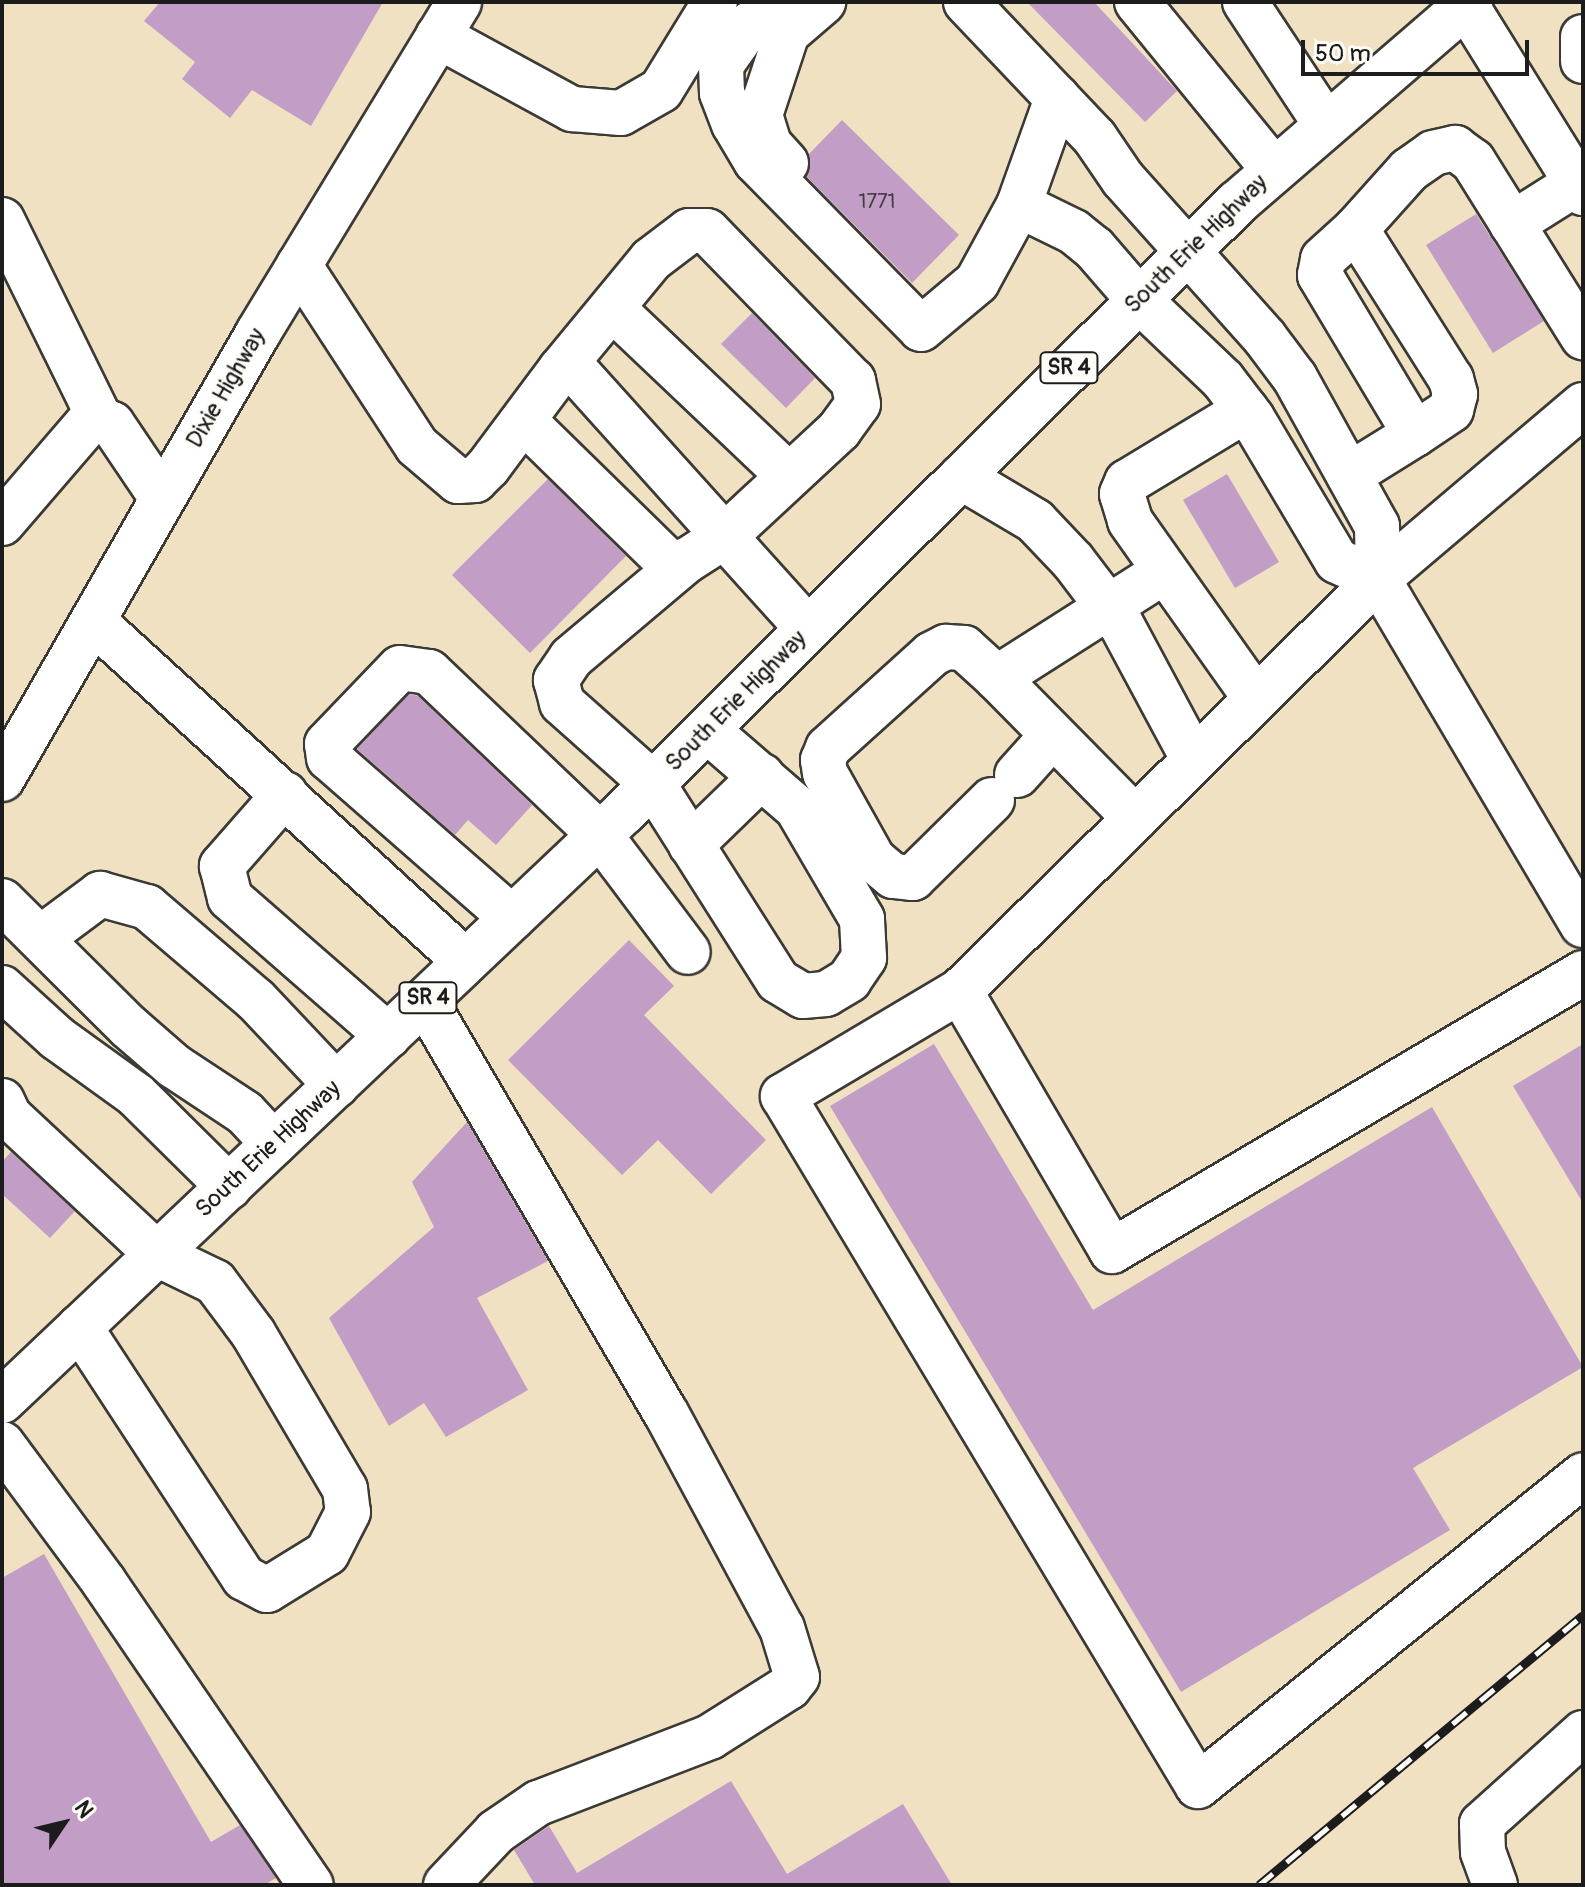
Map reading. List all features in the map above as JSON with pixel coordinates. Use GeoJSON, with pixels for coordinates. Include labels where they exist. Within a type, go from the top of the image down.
{"type":"FeatureCollection","features":[{"type":"Feature","properties":{"kind":"main road"},"geometry":{"type":"LineString","coordinates":[[448,19],[572,109],[621,113],[661,90],[715,2]]}},
{"type":"Feature","properties":{"kind":"main road"},"geometry":{"type":"LineString","coordinates":[[823,2],[786,18],[750,24],[721,65],[722,93],[734,124],[756,161],[921,329],[977,282],[1019,205],[1057,98]]}},
{"type":"Feature","properties":{"kind":"main road"},"geometry":{"type":"LineString","coordinates":[[966,2],[1057,98],[1295,378],[1377,526],[1378,579],[1583,925]]}},
{"type":"Feature","properties":{"kind":"main road"},"geometry":{"type":"LineString","coordinates":[[1137,2],[1274,170]]}},
{"type":"Feature","properties":{"kind":"main road"},"geometry":{"type":"LineString","coordinates":[[1245,2],[1326,125]]}},
{"type":"Feature","properties":{"kind":"main road"},"geometry":{"type":"LineString","coordinates":[[1467,3],[1577,174],[1512,224]]}},
{"type":"Feature","properties":{"kind":"main road","name":"South Erie Highway"},"geometry":{"type":"LineString","coordinates":[[2,1401],[653,784],[1186,253],[1274,170],[1467,3]]}},
{"type":"Feature","properties":{"kind":"main road"},"geometry":{"type":"LineString","coordinates":[[786,18],[760,115],[769,144],[935,317]]}},
{"type":"Feature","properties":{"kind":"main road","name":"Dixie Highway"},"geometry":{"type":"LineString","coordinates":[[2,779],[162,498],[448,19]]}},
{"type":"Feature","properties":{"kind":"main road"},"geometry":{"type":"LineString","coordinates":[[1583,37],[1583,61]]}},
{"type":"Feature","properties":{"kind":"main road"},"geometry":{"type":"LineString","coordinates":[[1415,434],[1320,275],[1323,259],[1356,229],[1409,170],[1433,153],[1455,148],[1473,161],[1583,337]]}},
{"type":"Feature","properties":{"kind":"main road"},"geometry":{"type":"LineString","coordinates":[[1019,205],[1074,232],[1138,299],[1223,380],[1246,410],[1337,561],[1378,579]]}},
{"type":"Feature","properties":{"kind":"main road"},"geometry":{"type":"LineString","coordinates":[[2,220],[100,419]]}},
{"type":"Feature","properties":{"kind":"main road"},"geometry":{"type":"LineString","coordinates":[[1349,475],[1451,410],[1455,394],[1451,379],[1356,229]]}},
{"type":"Feature","properties":{"kind":"main road"},"geometry":{"type":"LineString","coordinates":[[299,265],[417,446],[458,481],[475,480],[651,260],[689,231],[707,231],[853,381],[858,404],[789,476],[725,536],[686,561],[571,658],[556,680],[562,703],[653,784],[778,981],[803,996],[826,994],[849,980],[864,958],[862,919],[797,808],[707,730]]}},
{"type":"Feature","properties":{"kind":"main road"},"geometry":{"type":"LineString","coordinates":[[612,308],[789,476]]}},
{"type":"Feature","properties":{"kind":"main road"},"geometry":{"type":"LineString","coordinates":[[561,369],[574,369],[808,629]]}},
{"type":"Feature","properties":{"kind":"main road"},"geometry":{"type":"LineString","coordinates":[[1583,405],[1378,579],[960,991],[783,1096],[1198,1786],[1583,1475]]}},
{"type":"Feature","properties":{"kind":"main road"},"geometry":{"type":"LineString","coordinates":[[1246,410],[1127,482],[1122,494],[1130,521],[1256,699]]}},
{"type":"Feature","properties":{"kind":"main road"},"geometry":{"type":"LineString","coordinates":[[2,523],[88,423],[100,419],[112,424],[162,498]]}},
{"type":"Feature","properties":{"kind":"main road"},"geometry":{"type":"LineString","coordinates":[[524,421],[669,563],[686,561]]}},
{"type":"Feature","properties":{"kind":"main road"},"geometry":{"type":"LineString","coordinates":[[961,477],[1035,521],[1110,608],[1194,760]]}},
{"type":"Feature","properties":{"kind":"main road"},"geometry":{"type":"LineString","coordinates":[[997,678],[1165,571]]}},
{"type":"Feature","properties":{"kind":"main road"},"geometry":{"type":"LineString","coordinates":[[93,621],[466,962]]}},
{"type":"Feature","properties":{"kind":"main road"},"geometry":{"type":"LineString","coordinates":[[1052,736],[913,878],[893,876],[873,859],[825,773],[828,748],[946,647],[964,648],[1135,818]]}},
{"type":"Feature","properties":{"kind":"main road"},"geometry":{"type":"LineString","coordinates":[[512,918],[329,758],[327,744],[400,668],[429,672],[600,835],[688,952]]}},
{"type":"Feature","properties":{"kind":"main road"},"geometry":{"type":"LineString","coordinates":[[691,845],[762,776]]}},
{"type":"Feature","properties":{"kind":"main road"},"geometry":{"type":"LineString","coordinates":[[285,794],[222,866],[230,898],[388,1036]]}},
{"type":"Feature","properties":{"kind":"main road"},"geometry":{"type":"LineString","coordinates":[[41,938],[100,894],[147,907],[256,1000],[336,1085]]}},
{"type":"Feature","properties":{"kind":"main road"},"geometry":{"type":"LineString","coordinates":[[2,901],[129,1027],[174,1066],[245,1113],[274,1144]]}},
{"type":"Feature","properties":{"kind":"main road"},"geometry":{"type":"LineString","coordinates":[[960,991],[1112,1251],[1583,973]]}},
{"type":"Feature","properties":{"kind":"main road"},"geometry":{"type":"LineString","coordinates":[[2,988],[57,1038],[136,1095],[229,1187]]}},
{"type":"Feature","properties":{"kind":"main road"},"geometry":{"type":"LineString","coordinates":[[425,1001],[666,1413],[782,1628],[797,1677],[710,1737],[538,1803],[496,1832],[446,1885]]}},
{"type":"Feature","properties":{"kind":"main road"},"geometry":{"type":"LineString","coordinates":[[2,1101],[9,1116],[157,1254],[215,1282],[253,1333],[345,1489],[348,1512],[327,1553],[267,1590],[244,1578],[80,1327]]}},
{"type":"Feature","properties":{"kind":"main road"},"geometry":{"type":"LineString","coordinates":[[2,1444],[14,1491],[104,1582],[311,1885]]}},
{"type":"Feature","properties":{"kind":"main road"},"geometry":{"type":"LineString","coordinates":[[1495,1885],[1483,1852],[1482,1824],[1583,1733]]}},
{"type":"Feature","properties":{"kind":"building"},"geometry":{"type":"Polygon","coordinates":[[[160,2],[383,2],[311,126],[252,90],[230,118],[182,79],[195,62],[144,21],[160,2]]]}},
{"type":"Feature","properties":{"kind":"building"},"geometry":{"type":"Polygon","coordinates":[[[1027,2],[1094,2],[1177,91],[1145,122],[1027,2]]]}},
{"type":"Feature","properties":{"kind":"building"},"geometry":{"type":"Polygon","coordinates":[[[842,120],[959,235],[912,283],[806,176],[809,154],[842,120]]]}},
{"type":"Feature","properties":{"kind":"building"},"geometry":{"type":"Polygon","coordinates":[[[1476,214],[1544,321],[1493,353],[1426,245],[1476,214]]]}},
{"type":"Feature","properties":{"kind":"building"},"geometry":{"type":"Polygon","coordinates":[[[752,313],[815,378],[786,408],[721,344],[752,313]]]}},
{"type":"Feature","properties":{"kind":"building"},"geometry":{"type":"Polygon","coordinates":[[[1227,474],[1279,562],[1235,588],[1183,500],[1227,474]]]}},
{"type":"Feature","properties":{"kind":"building"},"geometry":{"type":"Polygon","coordinates":[[[548,479],[626,556],[530,653],[452,575],[548,479]]]}},
{"type":"Feature","properties":{"kind":"building"},"geometry":{"type":"Polygon","coordinates":[[[409,694],[418,696],[532,805],[496,845],[468,820],[455,835],[357,749],[409,694]]]}},
{"type":"Feature","properties":{"kind":"building"},"geometry":{"type":"Polygon","coordinates":[[[629,940],[674,986],[644,1015],[766,1140],[711,1194],[658,1140],[622,1175],[508,1060],[629,940]]]}},
{"type":"Feature","properties":{"kind":"building"},"geometry":{"type":"Polygon","coordinates":[[[934,1044],[1093,1310],[1432,1107],[1583,1367],[1413,1468],[1450,1530],[1181,1692],[830,1106],[934,1044]]]}},
{"type":"Feature","properties":{"kind":"building"},"geometry":{"type":"Polygon","coordinates":[[[1583,1044],[1583,1203],[1513,1086],[1583,1044]]]}},
{"type":"Feature","properties":{"kind":"building"},"geometry":{"type":"Polygon","coordinates":[[[467,1122],[548,1261],[477,1298],[528,1390],[446,1437],[424,1403],[389,1426],[329,1318],[434,1227],[412,1182],[467,1122]]]}},
{"type":"Feature","properties":{"kind":"building"},"geometry":{"type":"Polygon","coordinates":[[[11,1152],[75,1211],[50,1238],[2,1194],[2,1162],[11,1152]]]}},
{"type":"Feature","properties":{"kind":"building"},"geometry":{"type":"Polygon","coordinates":[[[44,1554],[211,1842],[240,1825],[276,1878],[264,1885],[2,1885],[2,1578],[44,1554]]]}},
{"type":"Feature","properties":{"kind":"building"},"geometry":{"type":"Polygon","coordinates":[[[731,1781],[787,1874],[903,1804],[952,1885],[535,1885],[514,1850],[549,1826],[577,1873],[731,1781]]]}},
{"type":"Feature","properties":{"kind":"railway"},"geometry":{"type":"LineString","coordinates":[[1259,1885],[1583,1615]]}}]}
